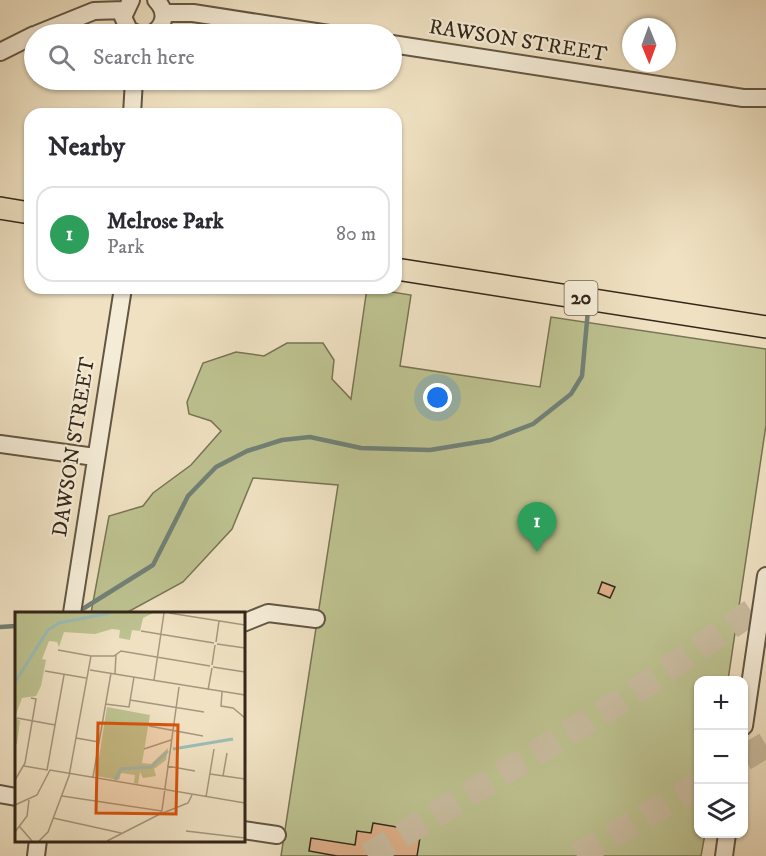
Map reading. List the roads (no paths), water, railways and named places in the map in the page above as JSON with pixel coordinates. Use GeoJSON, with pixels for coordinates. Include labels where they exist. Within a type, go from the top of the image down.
{"type":"FeatureCollection","features":[{"type":"Feature","properties":{"kind":"main road"},"geometry":{"type":"LineString","coordinates":[[0,208],[24,212]]}},
{"type":"Feature","properties":{"kind":"main road","name":"20"},"geometry":{"type":"LineString","coordinates":[[402,270],[766,327]]}},
{"type":"Feature","properties":{"kind":"street"},"geometry":{"type":"LineString","coordinates":[[63,24],[94,11],[128,5],[125,24]]}},
{"type":"Feature","properties":{"kind":"street"},"geometry":{"type":"LineString","coordinates":[[162,24],[160,6],[194,7],[279,24]]}},
{"type":"Feature","properties":{"kind":"street"},"geometry":{"type":"LineString","coordinates":[[0,52],[24,41]]}},
{"type":"Feature","properties":{"kind":"street","name":"RAWSON STREET"},"geometry":{"type":"LineString","coordinates":[[402,46],[743,98],[766,98]]}},
{"type":"Feature","properties":{"kind":"street"},"geometry":{"type":"LineString","coordinates":[[132,108],[133,90]]}},
{"type":"Feature","properties":{"kind":"street","name":"RAWSON STREET"},"geometry":{"type":"LineString","coordinates":[[743,98],[766,110]]}},
{"type":"Feature","properties":{"kind":"street","name":"DAWSON STREET"},"geometry":{"type":"LineString","coordinates":[[72,612],[122,294]]}},
{"type":"Feature","properties":{"kind":"street"},"geometry":{"type":"LineString","coordinates":[[0,444],[95,456]]}},
{"type":"Feature","properties":{"kind":"street"},"geometry":{"type":"LineString","coordinates":[[748,712],[759,675],[766,576]]}},
{"type":"Feature","properties":{"kind":"street"},"geometry":{"type":"LineString","coordinates":[[244,623],[268,613],[316,620]]}},
{"type":"Feature","properties":{"kind":"street"},"geometry":{"type":"LineString","coordinates":[[0,794],[15,797]]}},
{"type":"Feature","properties":{"kind":"street"},"geometry":{"type":"LineString","coordinates":[[244,830],[277,835]]}},
{"type":"Feature","properties":{"kind":"street"},"geometry":{"type":"LineString","coordinates":[[724,856],[726,838]]}},
{"type":"Feature","properties":{"kind":"street"},"geometry":{"type":"LineString","coordinates":[[36,856],[38,841]]}},
{"type":"Feature","properties":{"kind":"waterway"},"geometry":{"type":"LineString","coordinates":[[81,610],[153,565],[188,496],[216,467],[247,451],[282,440],[310,437],[361,448],[430,450],[491,440],[533,424],[571,394],[582,376],[588,310]]}},
{"type":"Feature","properties":{"kind":"waterway"},"geometry":{"type":"LineString","coordinates":[[0,627],[15,626]]}},
{"type":"Feature","properties":{"kind":"tunnel"},"geometry":{"type":"LineString","coordinates":[[368,856],[630,695],[766,602]]}},
{"type":"Feature","properties":{"kind":"tunnel"},"geometry":{"type":"LineString","coordinates":[[748,756],[766,745]]}},
{"type":"Feature","properties":{"kind":"tunnel"},"geometry":{"type":"LineString","coordinates":[[577,856],[694,787]]}},
{"type":"Feature","properties":{"kind":"place","name":"Melrose Park"},"geometry":{"type":"Point","coordinates":[537,552]}}]}
